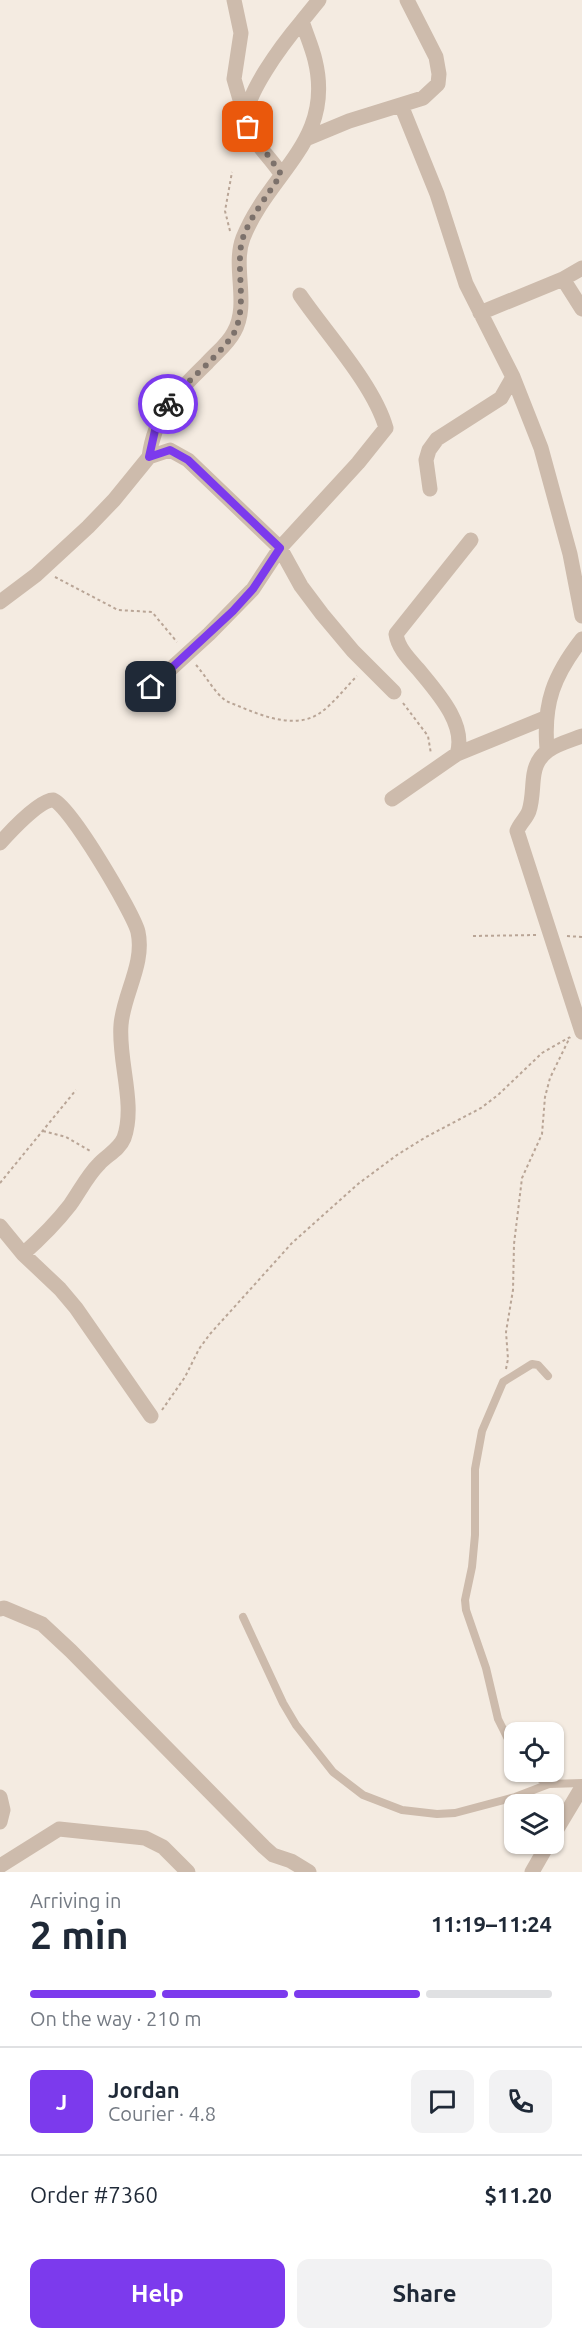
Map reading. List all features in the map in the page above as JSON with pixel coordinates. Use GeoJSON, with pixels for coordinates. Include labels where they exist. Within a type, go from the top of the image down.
{"type":"FeatureCollection","features":[{"type":"Feature","properties":{"kind":"street"},"geometry":{"type":"LineString","coordinates":[[234,0],[241,33],[235,84],[251,134],[281,174]]}},
{"type":"Feature","properties":{"kind":"street"},"geometry":{"type":"LineString","coordinates":[[246,120],[249,104],[280,47],[319,0]]}},
{"type":"Feature","properties":{"kind":"street"},"geometry":{"type":"LineString","coordinates":[[308,138],[349,121],[423,98],[433,91],[438,84],[440,74],[436,57],[407,0]]}},
{"type":"Feature","properties":{"kind":"street"},"geometry":{"type":"LineString","coordinates":[[0,602],[36,575],[114,500],[149,457],[156,426],[168,403],[221,349],[236,329],[240,310],[241,245],[254,217],[281,174],[308,138],[317,112],[319,95],[316,62],[302,21]]}},
{"type":"Feature","properties":{"kind":"street"},"geometry":{"type":"LineString","coordinates":[[401,105],[437,194],[466,284],[513,377],[544,458],[570,554],[582,616]]}},
{"type":"Feature","properties":{"kind":"street"},"geometry":{"type":"LineString","coordinates":[[480,313],[563,279],[582,268]]}},
{"type":"Feature","properties":{"kind":"street"},"geometry":{"type":"LineString","coordinates":[[563,279],[582,309]]}},
{"type":"Feature","properties":{"kind":"street"},"geometry":{"type":"LineString","coordinates":[[151,687],[209,634],[253,589],[280,548],[358,463],[386,428],[383,417],[368,390],[300,295]]}},
{"type":"Feature","properties":{"kind":"street"},"geometry":{"type":"LineString","coordinates":[[430,489],[426,460],[429,450],[437,439],[501,398],[513,377]]}},
{"type":"Feature","properties":{"kind":"street"},"geometry":{"type":"LineString","coordinates":[[149,457],[170,450],[188,460],[280,548],[302,586],[322,614],[367,666],[394,692]]}},
{"type":"Feature","properties":{"kind":"street"},"geometry":{"type":"LineString","coordinates":[[457,754],[460,745],[457,728],[450,714],[404,653],[396,634],[471,540]]}},
{"type":"Feature","properties":{"kind":"street"},"geometry":{"type":"LineString","coordinates":[[547,749],[545,717],[555,682],[561,669],[582,639]]}},
{"type":"Feature","properties":{"kind":"street"},"geometry":{"type":"LineString","coordinates":[[392,799],[457,754],[545,717]]}},
{"type":"Feature","properties":{"kind":"street"},"geometry":{"type":"LineString","coordinates":[[576,1035],[550,936],[517,831],[530,809],[537,763],[547,749],[582,736]]}},
{"type":"Feature","properties":{"kind":"street"},"geometry":{"type":"LineString","coordinates":[[0,843],[15,826],[45,803],[52,800],[59,802],[74,820],[119,892],[136,926],[139,940],[137,965],[120,1026],[127,1097],[126,1128],[119,1146],[106,1156],[87,1178],[71,1204],[50,1230],[23,1254]]}},
{"type":"Feature","properties":{"kind":"street"},"geometry":{"type":"LineString","coordinates":[[0,1226],[23,1254],[72,1302],[151,1416]]}},
{"type":"Feature","properties":{"kind":"street"},"geometry":{"type":"LineString","coordinates":[[0,1609],[4,1608],[42,1624],[264,1847],[273,1855],[291,1861],[309,1872]]}},
{"type":"Feature","properties":{"kind":"street"},"geometry":{"type":"LineString","coordinates":[[564,1816],[582,1785]]}},
{"type":"Feature","properties":{"kind":"street"},"geometry":{"type":"LineString","coordinates":[[0,1797],[3,1810],[0,1822]]}},
{"type":"Feature","properties":{"kind":"street"},"geometry":{"type":"LineString","coordinates":[[0,1866],[59,1829],[145,1838],[163,1847],[188,1872]]}},
{"type":"Feature","properties":{"kind":"street"},"geometry":{"type":"LineString","coordinates":[[532,1872],[542,1854]]}},
{"type":"Feature","properties":{"kind":"lane"},"geometry":{"type":"LineString","coordinates":[[504,1731],[498,1719],[482,1654],[465,1605],[475,1535],[475,1469],[486,1419],[503,1382],[532,1364],[538,1365],[548,1376]]}},
{"type":"Feature","properties":{"kind":"lane"},"geometry":{"type":"LineString","coordinates":[[243,1617],[296,1725],[333,1772],[358,1792],[402,1810],[437,1814],[455,1813],[515,1797],[549,1784],[582,1785]]}},
{"type":"Feature","properties":{"kind":"path"},"geometry":{"type":"LineString","coordinates":[[232,172],[225,212],[228,228],[241,245]]}},
{"type":"Feature","properties":{"kind":"path"},"geometry":{"type":"LineString","coordinates":[[36,575],[46,575],[64,581],[118,610],[152,612],[210,681],[219,696],[226,701],[290,722],[306,720],[321,712],[367,666]]}},
{"type":"Feature","properties":{"kind":"path"},"geometry":{"type":"LineString","coordinates":[[394,692],[428,736],[434,769]]}},
{"type":"Feature","properties":{"kind":"path"},"geometry":{"type":"LineString","coordinates":[[473,936],[550,936]]}},
{"type":"Feature","properties":{"kind":"path"},"geometry":{"type":"LineString","coordinates":[[503,1382],[508,1359],[506,1332],[513,1290],[514,1244],[522,1178],[542,1134],[545,1097],[550,1078],[576,1035]]}},
{"type":"Feature","properties":{"kind":"path"},"geometry":{"type":"LineString","coordinates":[[151,1416],[160,1413],[185,1377],[199,1349],[210,1334],[292,1243],[358,1184],[426,1137],[481,1108],[542,1053],[576,1035]]}},
{"type":"Feature","properties":{"kind":"path"},"geometry":{"type":"LineString","coordinates":[[0,1182],[76,1090]]}},
{"type":"Feature","properties":{"kind":"path"},"geometry":{"type":"LineString","coordinates":[[42,1131],[66,1137],[85,1149],[106,1156]]}},
{"type":"Feature","properties":{"kind":"way so far"},"geometry":{"type":"LineString","coordinates":[[168,404],[221,349],[236,329],[240,310],[243,237],[281,174],[248,127]]}},
{"type":"Feature","properties":{"kind":"route"},"geometry":{"type":"LineString","coordinates":[[151,687],[233,611],[253,589],[280,548],[188,460],[170,450],[149,457],[156,426],[168,404]]}}]}
